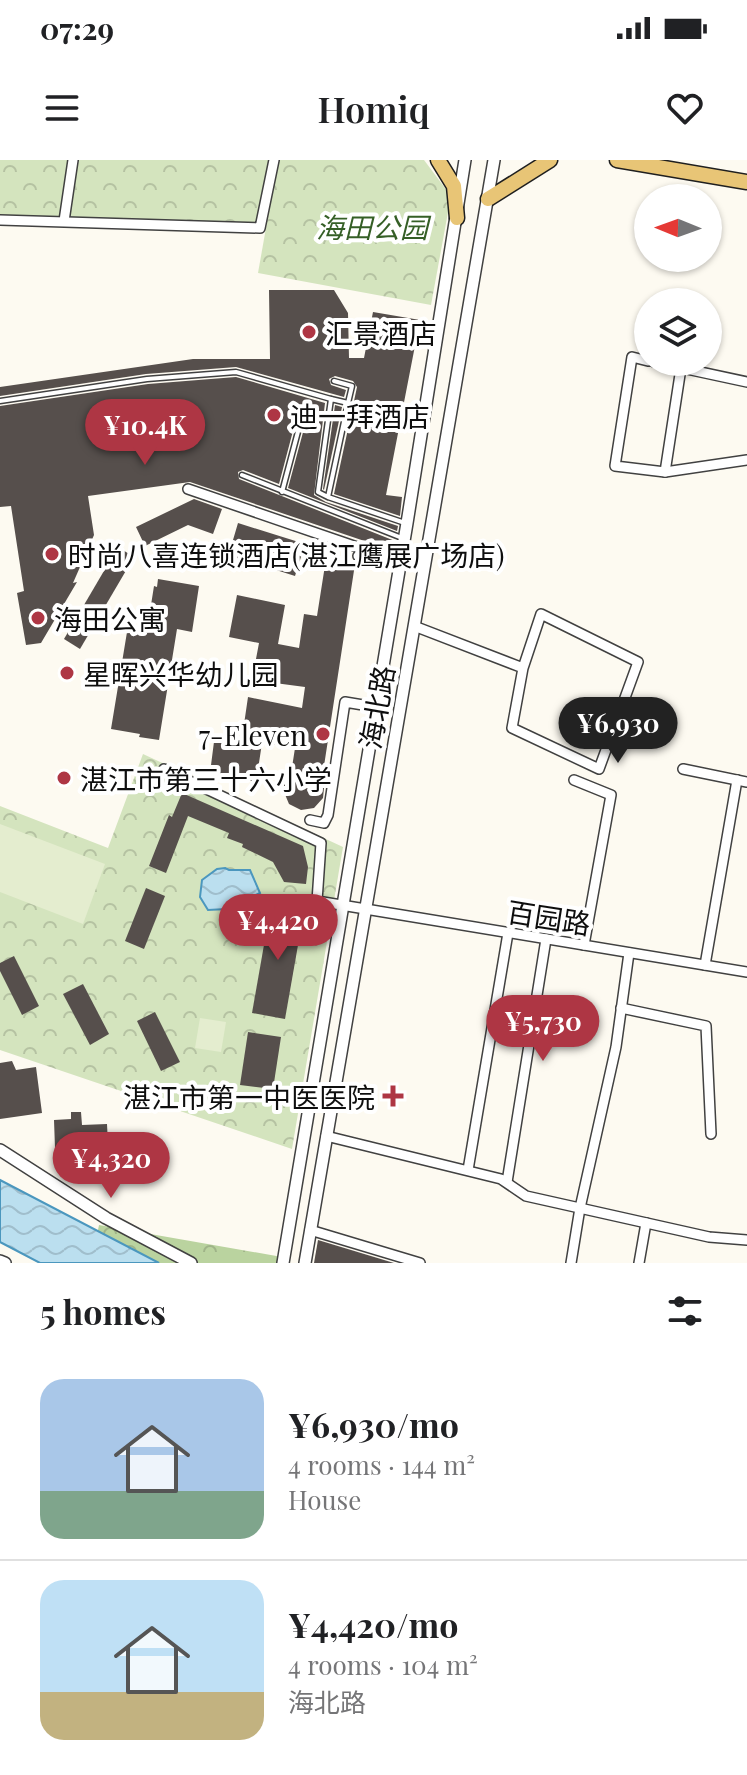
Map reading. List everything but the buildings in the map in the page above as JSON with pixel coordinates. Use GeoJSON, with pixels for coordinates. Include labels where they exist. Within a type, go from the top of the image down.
{"type":"FeatureCollection","features":[{"type":"Feature","properties":{"kind":"main road"},"geometry":{"type":"LineString","coordinates":[[438,160],[454,186],[457,218]]}},
{"type":"Feature","properties":{"kind":"main road"},"geometry":{"type":"LineString","coordinates":[[488,199],[550,160]]}},
{"type":"Feature","properties":{"kind":"main road"},"geometry":{"type":"LineString","coordinates":[[617,160],[747,182]]}},
{"type":"Feature","properties":{"kind":"street"},"geometry":{"type":"LineString","coordinates":[[64,221],[73,160]]}},
{"type":"Feature","properties":{"kind":"street"},"geometry":{"type":"LineString","coordinates":[[0,220],[260,228],[274,160]]}},
{"type":"Feature","properties":{"kind":"street","name":"海北路"},"geometry":{"type":"LineString","coordinates":[[283,1263],[465,160]]}},
{"type":"Feature","properties":{"kind":"street","name":"海北路"},"geometry":{"type":"LineString","coordinates":[[305,1263],[494,160]]}},
{"type":"Feature","properties":{"kind":"street"},"geometry":{"type":"LineString","coordinates":[[634,357],[615,466],[665,472],[747,460]]}},
{"type":"Feature","properties":{"kind":"street"},"geometry":{"type":"LineString","coordinates":[[665,472],[680,376]]}},
{"type":"Feature","properties":{"kind":"street"},"geometry":{"type":"LineString","coordinates":[[719,376],[747,382]]}},
{"type":"Feature","properties":{"kind":"street"},"geometry":{"type":"LineString","coordinates":[[188,489],[400,561]]}},
{"type":"Feature","properties":{"kind":"street"},"geometry":{"type":"LineString","coordinates":[[358,556],[386,557]]}},
{"type":"Feature","properties":{"kind":"street"},"geometry":{"type":"LineString","coordinates":[[541,614],[638,662],[599,769],[512,728],[523,668],[541,614]]}},
{"type":"Feature","properties":{"kind":"street"},"geometry":{"type":"LineString","coordinates":[[414,626],[523,668]]}},
{"type":"Feature","properties":{"kind":"street"},"geometry":{"type":"LineString","coordinates":[[310,820],[324,823],[328,815],[345,702],[375,707]]}},
{"type":"Feature","properties":{"kind":"street"},"geometry":{"type":"LineString","coordinates":[[164,769],[321,843],[317,901],[344,906]]}},
{"type":"Feature","properties":{"kind":"street"},"geometry":{"type":"LineString","coordinates":[[683,769],[742,781],[705,965]]}},
{"type":"Feature","properties":{"kind":"street"},"geometry":{"type":"LineString","coordinates":[[574,780],[611,795],[584,945]]}},
{"type":"Feature","properties":{"kind":"street","name":"百园路"},"geometry":{"type":"LineString","coordinates":[[344,906],[747,972]]}},
{"type":"Feature","properties":{"kind":"street"},"geometry":{"type":"LineString","coordinates":[[468,1170],[508,933]]}},
{"type":"Feature","properties":{"kind":"street"},"geometry":{"type":"LineString","coordinates":[[507,1182],[546,939]]}},
{"type":"Feature","properties":{"kind":"street"},"geometry":{"type":"LineString","coordinates":[[571,1263],[580,1208],[598,1134],[629,953]]}},
{"type":"Feature","properties":{"kind":"street"},"geometry":{"type":"LineString","coordinates":[[621,1008],[706,1026],[711,1134]]}},
{"type":"Feature","properties":{"kind":"street"},"geometry":{"type":"LineString","coordinates":[[326,1136],[468,1170],[507,1182],[526,1196],[709,1237],[747,1240]]}},
{"type":"Feature","properties":{"kind":"street"},"geometry":{"type":"LineString","coordinates":[[0,1150],[106,1218],[191,1263]]}},
{"type":"Feature","properties":{"kind":"street"},"geometry":{"type":"LineString","coordinates":[[639,1263],[646,1223]]}},
{"type":"Feature","properties":{"kind":"street"},"geometry":{"type":"LineString","coordinates":[[310,1230],[420,1263]]}},
{"type":"Feature","properties":{"kind":"lane"},"geometry":{"type":"LineString","coordinates":[[0,401],[147,379],[236,372],[348,403]]}},
{"type":"Feature","properties":{"kind":"lane"},"geometry":{"type":"LineString","coordinates":[[328,497],[352,386],[334,381]]}},
{"type":"Feature","properties":{"kind":"lane"},"geometry":{"type":"LineString","coordinates":[[331,399],[318,492],[407,523]]}},
{"type":"Feature","properties":{"kind":"lane"},"geometry":{"type":"LineString","coordinates":[[282,492],[304,409]]}},
{"type":"Feature","properties":{"kind":"lane"},"geometry":{"type":"LineString","coordinates":[[242,475],[404,539]]}},
{"type":"Feature","properties":{"kind":"green space"},"geometry":{"type":"Polygon","coordinates":[[[0,160],[273,160],[260,227],[0,218],[0,160]]]}},
{"type":"Feature","properties":{"kind":"green space","name":"海田公园"},"geometry":{"type":"Polygon","coordinates":[[[278,160],[424,160],[451,196],[431,305],[258,273],[278,160]]]}},
{"type":"Feature","properties":{"kind":"green space"},"geometry":{"type":"Polygon","coordinates":[[[143,754],[343,847],[292,1149],[0,1050],[0,806],[108,848],[143,754]]]}},
{"type":"Feature","properties":{"kind":"green space"},"geometry":{"type":"Polygon","coordinates":[[[0,824],[105,864],[83,924],[0,892],[0,824]]]}},
{"type":"Feature","properties":{"kind":"green space"},"geometry":{"type":"Polygon","coordinates":[[[200,1018],[226,1022],[221,1052],[195,1048],[200,1018]]]}},
{"type":"Feature","properties":{"kind":"green space"},"geometry":{"type":"Polygon","coordinates":[[[99,1225],[282,1257],[280,1263],[138,1263],[96,1240],[99,1225]]]}},
{"type":"Feature","properties":{"kind":"water"},"geometry":{"type":"Polygon","coordinates":[[[217,869],[250,870],[260,893],[227,909],[208,910],[200,897],[202,880],[217,869]]]}},
{"type":"Feature","properties":{"kind":"water"},"geometry":{"type":"Polygon","coordinates":[[[0,1180],[159,1263],[40,1263],[0,1242],[0,1180]]]}},
{"type":"Feature","properties":{"kind":"place","name":"汇景酒店"},"geometry":{"type":"Point","coordinates":[309,332]}},
{"type":"Feature","properties":{"kind":"place","name":"迪一拜酒店"},"geometry":{"type":"Point","coordinates":[274,415]}},
{"type":"Feature","properties":{"kind":"place","name":"时尚八喜连锁酒店(湛江鹰展广场店)"},"geometry":{"type":"Point","coordinates":[52,554]}},
{"type":"Feature","properties":{"kind":"place","name":"海田公寓"},"geometry":{"type":"Point","coordinates":[38,618]}},
{"type":"Feature","properties":{"kind":"place","name":"星晖兴华幼儿园"},"geometry":{"type":"Point","coordinates":[67,673]}},
{"type":"Feature","properties":{"kind":"place","name":"7-Eleven"},"geometry":{"type":"Point","coordinates":[323,734]}},
{"type":"Feature","properties":{"kind":"place","name":"湛江市第三十六小学"},"geometry":{"type":"Point","coordinates":[64,778]}},
{"type":"Feature","properties":{"kind":"place","name":"湛江市第一中医医院"},"geometry":{"type":"Point","coordinates":[393,1096]}}]}
